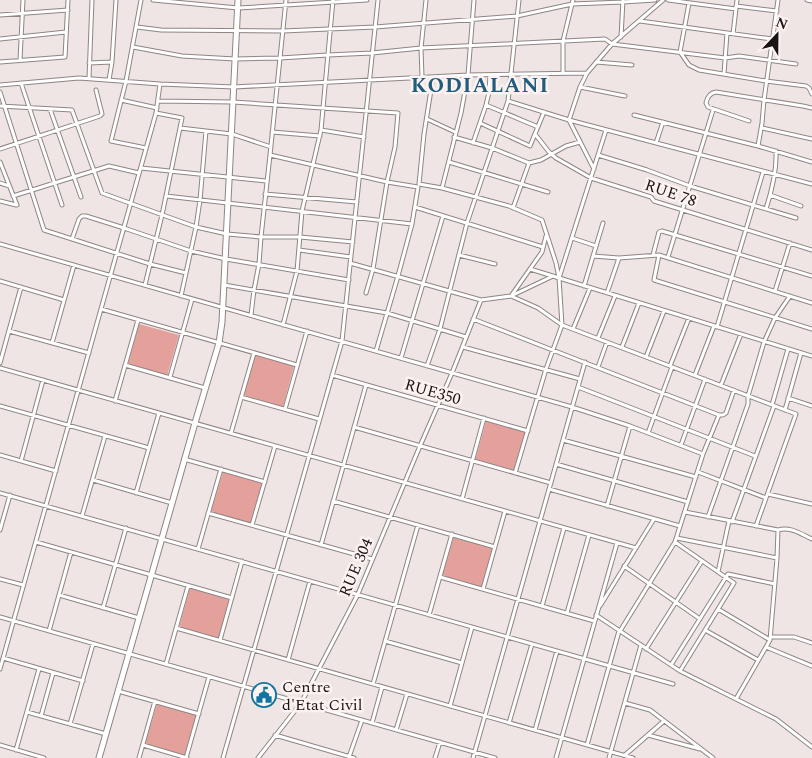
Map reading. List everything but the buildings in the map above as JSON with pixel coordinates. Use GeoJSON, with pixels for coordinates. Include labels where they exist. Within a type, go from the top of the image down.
{"type":"FeatureCollection","features":[{"type":"Feature","properties":{"kind":"street"},"geometry":{"type":"LineString","coordinates":[[20,60],[23,0]]}},
{"type":"Feature","properties":{"kind":"street"},"geometry":{"type":"LineString","coordinates":[[0,62],[64,57],[68,0]]}},
{"type":"Feature","properties":{"kind":"street"},"geometry":{"type":"LineString","coordinates":[[89,78],[92,0]]}},
{"type":"Feature","properties":{"kind":"street"},"geometry":{"type":"LineString","coordinates":[[109,80],[116,0]]}},
{"type":"Feature","properties":{"kind":"street"},"geometry":{"type":"LineString","coordinates":[[141,0],[126,81],[112,140],[146,148]]}},
{"type":"Feature","properties":{"kind":"street"},"geometry":{"type":"LineString","coordinates":[[153,0],[238,8],[367,0]]}},
{"type":"Feature","properties":{"kind":"street"},"geometry":{"type":"LineString","coordinates":[[99,758],[219,343],[226,259],[238,0]]}},
{"type":"Feature","properties":{"kind":"street"},"geometry":{"type":"LineString","coordinates":[[251,315],[259,264],[260,237],[265,207],[266,182],[286,0]]}},
{"type":"Feature","properties":{"kind":"street"},"geometry":{"type":"LineString","coordinates":[[223,758],[342,341],[378,0]]}},
{"type":"Feature","properties":{"kind":"street"},"geometry":{"type":"LineString","coordinates":[[422,77],[421,48],[426,0]]}},
{"type":"Feature","properties":{"kind":"street"},"geometry":{"type":"LineString","coordinates":[[442,188],[461,113],[468,75],[474,0]]}},
{"type":"Feature","properties":{"kind":"street"},"geometry":{"type":"LineString","coordinates":[[428,366],[440,329],[467,223],[508,101],[518,0]]}},
{"type":"Feature","properties":{"kind":"street"},"geometry":{"type":"LineString","coordinates":[[137,27],[161,30],[237,31],[375,27],[517,16],[573,2],[655,0]]}},
{"type":"Feature","properties":{"kind":"street"},"geometry":{"type":"LineString","coordinates":[[594,168],[569,120],[580,87],[587,73],[612,44],[663,0]]}},
{"type":"Feature","properties":{"kind":"street"},"geometry":{"type":"LineString","coordinates":[[668,0],[777,11]]}},
{"type":"Feature","properties":{"kind":"street"},"geometry":{"type":"LineString","coordinates":[[733,34],[737,0]]}},
{"type":"Feature","properties":{"kind":"street"},"geometry":{"type":"LineString","coordinates":[[758,146],[762,128],[766,81],[778,0]]}},
{"type":"Feature","properties":{"kind":"street"},"geometry":{"type":"LineString","coordinates":[[807,0],[812,1]]}},
{"type":"Feature","properties":{"kind":"street"},"geometry":{"type":"LineString","coordinates":[[283,324],[297,271],[302,211],[321,130],[333,1]]}},
{"type":"Feature","properties":{"kind":"street"},"geometry":{"type":"LineString","coordinates":[[621,37],[623,1]]}},
{"type":"Feature","properties":{"kind":"street"},"geometry":{"type":"LineString","coordinates":[[563,73],[563,41],[573,2]]}},
{"type":"Feature","properties":{"kind":"street"},"geometry":{"type":"LineString","coordinates":[[689,3],[680,52],[692,67],[724,74],[806,86],[812,94]]}},
{"type":"Feature","properties":{"kind":"street"},"geometry":{"type":"LineString","coordinates":[[0,16],[68,10]]}},
{"type":"Feature","properties":{"kind":"street"},"geometry":{"type":"LineString","coordinates":[[639,20],[773,39]]}},
{"type":"Feature","properties":{"kind":"street"},"geometry":{"type":"LineString","coordinates":[[0,39],[66,32]]}},
{"type":"Feature","properties":{"kind":"street"},"geometry":{"type":"LineString","coordinates":[[724,74],[728,33]]}},
{"type":"Feature","properties":{"kind":"street"},"geometry":{"type":"LineString","coordinates":[[133,47],[182,56],[236,59],[605,39],[612,44],[725,58],[739,56],[796,64]]}},
{"type":"Feature","properties":{"kind":"street"},"geometry":{"type":"LineString","coordinates":[[90,62],[112,62]]}},
{"type":"Feature","properties":{"kind":"street"},"geometry":{"type":"LineString","coordinates":[[596,62],[632,65]]}},
{"type":"Feature","properties":{"kind":"street"},"geometry":{"type":"LineString","coordinates":[[0,85],[89,78],[160,84],[234,87],[468,75],[587,73]]}},
{"type":"Feature","properties":{"kind":"street"},"geometry":{"type":"LineString","coordinates":[[474,143],[486,105],[490,75]]}},
{"type":"Feature","properties":{"kind":"street"},"geometry":{"type":"LineString","coordinates":[[376,351],[412,224],[433,77]]}},
{"type":"Feature","properties":{"kind":"street"},"geometry":{"type":"LineString","coordinates":[[21,83],[62,206]]}},
{"type":"Feature","properties":{"kind":"street"},"geometry":{"type":"LineString","coordinates":[[0,669],[156,114],[160,84]]}},
{"type":"Feature","properties":{"kind":"street"},"geometry":{"type":"LineString","coordinates":[[580,87],[625,96]]}},
{"type":"Feature","properties":{"kind":"street"},"geometry":{"type":"LineString","coordinates":[[0,149],[102,115],[96,90]]}},
{"type":"Feature","properties":{"kind":"street"},"geometry":{"type":"LineString","coordinates":[[0,92],[2,106],[44,230],[150,264],[186,273]]}},
{"type":"Feature","properties":{"kind":"street"},"geometry":{"type":"LineString","coordinates":[[749,121],[708,107],[706,104],[707,100],[712,92],[812,108]]}},
{"type":"Feature","properties":{"kind":"street"},"geometry":{"type":"LineString","coordinates":[[121,100],[157,108]]}},
{"type":"Feature","properties":{"kind":"street"},"geometry":{"type":"LineString","coordinates":[[158,101],[233,102],[398,113],[395,147],[387,182],[373,269],[366,293]]}},
{"type":"Feature","properties":{"kind":"street"},"geometry":{"type":"LineString","coordinates":[[508,101],[569,120],[812,184]]}},
{"type":"Feature","properties":{"kind":"street"},"geometry":{"type":"LineString","coordinates":[[486,105],[538,127]]}},
{"type":"Feature","properties":{"kind":"street"},"geometry":{"type":"LineString","coordinates":[[2,106],[72,110],[102,193],[196,228],[227,234],[260,237],[300,237],[353,242]]}},
{"type":"Feature","properties":{"kind":"street"},"geometry":{"type":"LineString","coordinates":[[50,108],[81,197]]}},
{"type":"Feature","properties":{"kind":"street"},"geometry":{"type":"LineString","coordinates":[[668,258],[713,110]]}},
{"type":"Feature","properties":{"kind":"street"},"geometry":{"type":"LineString","coordinates":[[480,122],[530,146],[544,112]]}},
{"type":"Feature","properties":{"kind":"street"},"geometry":{"type":"LineString","coordinates":[[146,285],[182,118],[156,114]]}},
{"type":"Feature","properties":{"kind":"street"},"geometry":{"type":"LineString","coordinates":[[634,115],[758,146],[812,162]]}},
{"type":"Feature","properties":{"kind":"street"},"geometry":{"type":"LineString","coordinates":[[427,119],[455,132]]}},
{"type":"Feature","properties":{"kind":"street"},"geometry":{"type":"LineString","coordinates":[[656,143],[663,122]]}},
{"type":"Feature","properties":{"kind":"street"},"geometry":{"type":"LineString","coordinates":[[180,128],[232,134],[271,147]]}},
{"type":"Feature","properties":{"kind":"street"},"geometry":{"type":"LineString","coordinates":[[762,128],[812,139]]}},
{"type":"Feature","properties":{"kind":"street"},"geometry":{"type":"LineString","coordinates":[[321,130],[364,137]]}},
{"type":"Feature","properties":{"kind":"street"},"geometry":{"type":"LineString","coordinates":[[559,278],[606,130]]}},
{"type":"Feature","properties":{"kind":"street"},"geometry":{"type":"LineString","coordinates":[[181,296],[196,228],[206,131]]}},
{"type":"Feature","properties":{"kind":"street"},"geometry":{"type":"LineString","coordinates":[[272,132],[320,136]]}},
{"type":"Feature","properties":{"kind":"street","name":"RUE 78"},"geometry":{"type":"LineString","coordinates":[[535,134],[552,155],[591,178],[651,197],[654,201],[812,250]]}},
{"type":"Feature","properties":{"kind":"street"},"geometry":{"type":"LineString","coordinates":[[454,137],[492,148],[529,163],[541,160],[566,146],[580,142]]}},
{"type":"Feature","properties":{"kind":"street"},"geometry":{"type":"LineString","coordinates":[[766,209],[774,174],[776,151]]}},
{"type":"Feature","properties":{"kind":"street"},"geometry":{"type":"LineString","coordinates":[[270,155],[387,182],[442,188],[513,208],[542,220],[556,262],[562,324],[546,369],[515,473]]}},
{"type":"Feature","properties":{"kind":"street"},"geometry":{"type":"LineString","coordinates":[[598,155],[690,186],[796,218]]}},
{"type":"Feature","properties":{"kind":"street"},"geometry":{"type":"LineString","coordinates":[[0,162],[17,205],[0,201]]}},
{"type":"Feature","properties":{"kind":"street"},"geometry":{"type":"LineString","coordinates":[[449,162],[548,192]]}},
{"type":"Feature","properties":{"kind":"street"},"geometry":{"type":"LineString","coordinates":[[513,208],[529,163]]}},
{"type":"Feature","properties":{"kind":"street"},"geometry":{"type":"LineString","coordinates":[[13,196],[109,166],[139,173]]}},
{"type":"Feature","properties":{"kind":"street"},"geometry":{"type":"LineString","coordinates":[[140,168],[266,182]]}},
{"type":"Feature","properties":{"kind":"street"},"geometry":{"type":"LineString","coordinates":[[695,376],[732,278],[763,172]]}},
{"type":"Feature","properties":{"kind":"street"},"geometry":{"type":"LineString","coordinates":[[0,183],[9,186]]}},
{"type":"Feature","properties":{"kind":"street"},"geometry":{"type":"LineString","coordinates":[[265,194],[357,202]]}},
{"type":"Feature","properties":{"kind":"street"},"geometry":{"type":"LineString","coordinates":[[770,195],[801,206]]}},
{"type":"Feature","properties":{"kind":"street"},"geometry":{"type":"LineString","coordinates":[[166,196],[412,224]]}},
{"type":"Feature","properties":{"kind":"street"},"geometry":{"type":"LineString","coordinates":[[415,207],[544,247]]}},
{"type":"Feature","properties":{"kind":"street"},"geometry":{"type":"LineString","coordinates":[[72,239],[79,219],[82,216],[86,216],[191,251],[226,259],[349,280]]}},
{"type":"Feature","properties":{"kind":"street"},"geometry":{"type":"LineString","coordinates":[[401,358],[443,216]]}},
{"type":"Feature","properties":{"kind":"street"},"geometry":{"type":"LineString","coordinates":[[584,286],[603,223]]}},
{"type":"Feature","properties":{"kind":"street"},"geometry":{"type":"LineString","coordinates":[[653,255],[660,232],[662,231],[812,276]]}},
{"type":"Feature","properties":{"kind":"street"},"geometry":{"type":"LineString","coordinates":[[511,296],[540,256],[544,247],[546,233]]}},
{"type":"Feature","properties":{"kind":"street"},"geometry":{"type":"LineString","coordinates":[[572,238],[596,246]]}},
{"type":"Feature","properties":{"kind":"street"},"geometry":{"type":"LineString","coordinates":[[775,291],[790,243]]}},
{"type":"Feature","properties":{"kind":"street"},"geometry":{"type":"LineString","coordinates":[[0,244],[572,407],[630,426],[704,454]]}},
{"type":"Feature","properties":{"kind":"street"},"geometry":{"type":"LineString","coordinates":[[299,250],[351,257]]}},
{"type":"Feature","properties":{"kind":"street"},"geometry":{"type":"LineString","coordinates":[[459,255],[495,264]]}},
{"type":"Feature","properties":{"kind":"street"},"geometry":{"type":"LineString","coordinates":[[593,256],[619,258],[659,255],[812,303]]}},
{"type":"Feature","properties":{"kind":"street"},"geometry":{"type":"LineString","coordinates":[[659,255],[654,280],[812,329]]}},
{"type":"Feature","properties":{"kind":"street"},"geometry":{"type":"LineString","coordinates":[[607,293],[619,258]]}},
{"type":"Feature","properties":{"kind":"street"},"geometry":{"type":"LineString","coordinates":[[350,263],[481,300],[511,296],[552,276]]}},
{"type":"Feature","properties":{"kind":"street"},"geometry":{"type":"LineString","coordinates":[[52,343],[74,265]]}},
{"type":"Feature","properties":{"kind":"street"},"geometry":{"type":"LineString","coordinates":[[530,269],[812,356]]}},
{"type":"Feature","properties":{"kind":"street"},"geometry":{"type":"LineString","coordinates":[[0,281],[64,300]]}},
{"type":"Feature","properties":{"kind":"street"},"geometry":{"type":"LineString","coordinates":[[224,285],[387,313],[466,337]]}},
{"type":"Feature","properties":{"kind":"street"},"geometry":{"type":"LineString","coordinates":[[0,363],[21,288]]}},
{"type":"Feature","properties":{"kind":"street"},"geometry":{"type":"LineString","coordinates":[[573,329],[590,288]]}},
{"type":"Feature","properties":{"kind":"street"},"geometry":{"type":"LineString","coordinates":[[511,296],[538,308],[573,329],[796,414],[756,526]]}},
{"type":"Feature","properties":{"kind":"street"},"geometry":{"type":"LineString","coordinates":[[598,338],[615,296]]}},
{"type":"Feature","properties":{"kind":"street"},"geometry":{"type":"LineString","coordinates":[[708,516],[748,404],[748,396],[764,342],[775,318],[790,296]]}},
{"type":"Feature","properties":{"kind":"street"},"geometry":{"type":"LineString","coordinates":[[170,378],[192,298]]}},
{"type":"Feature","properties":{"kind":"street","name":"RUE 304"},"geometry":{"type":"LineString","coordinates":[[258,758],[300,703],[358,594],[481,300]]}},
{"type":"Feature","properties":{"kind":"street"},"geometry":{"type":"LineString","coordinates":[[622,347],[639,303]]}},
{"type":"Feature","properties":{"kind":"street"},"geometry":{"type":"LineString","coordinates":[[101,309],[297,365]]}},
{"type":"Feature","properties":{"kind":"street"},"geometry":{"type":"LineString","coordinates":[[646,357],[664,311]]}},
{"type":"Feature","properties":{"kind":"street"},"geometry":{"type":"LineString","coordinates":[[648,433],[689,318]]}},
{"type":"Feature","properties":{"kind":"street"},"geometry":{"type":"LineString","coordinates":[[473,319],[719,415],[726,413],[734,390]]}},
{"type":"Feature","properties":{"kind":"street"},"geometry":{"type":"LineString","coordinates":[[115,401],[138,320]]}},
{"type":"Feature","properties":{"kind":"street"},"geometry":{"type":"LineString","coordinates":[[9,331],[88,353]]}},
{"type":"Feature","properties":{"kind":"street"},"geometry":{"type":"LineString","coordinates":[[285,409],[307,331]]}},
{"type":"Feature","properties":{"kind":"street"},"geometry":{"type":"LineString","coordinates":[[721,385],[741,334]]}},
{"type":"Feature","properties":{"kind":"street"},"geometry":{"type":"LineString","coordinates":[[598,367],[607,342]]}},
{"type":"Feature","properties":{"kind":"street"},"geometry":{"type":"LineString","coordinates":[[463,346],[580,379]]}},
{"type":"Feature","properties":{"kind":"street"},"geometry":{"type":"LineString","coordinates":[[718,572],[730,521],[756,456],[773,405],[788,349]]}},
{"type":"Feature","properties":{"kind":"street"},"geometry":{"type":"LineString","coordinates":[[231,434],[254,353]]}},
{"type":"Feature","properties":{"kind":"street"},"geometry":{"type":"LineString","coordinates":[[785,410],[801,353]]}},
{"type":"Feature","properties":{"kind":"street"},"geometry":{"type":"LineString","coordinates":[[473,758],[585,362]]}},
{"type":"Feature","properties":{"kind":"street"},"geometry":{"type":"LineString","coordinates":[[125,365],[205,388]]}},
{"type":"Feature","properties":{"kind":"street"},"geometry":{"type":"LineString","coordinates":[[0,368],[636,548]]}},
{"type":"Feature","properties":{"kind":"street","name":"RUE350"},"geometry":{"type":"LineString","coordinates":[[332,375],[528,431]]}},
{"type":"Feature","properties":{"kind":"street"},"geometry":{"type":"LineString","coordinates":[[680,445],[705,379]]}},
{"type":"Feature","properties":{"kind":"street"},"geometry":{"type":"LineString","coordinates":[[20,460],[43,380]]}},
{"type":"Feature","properties":{"kind":"street"},"geometry":{"type":"LineString","coordinates":[[321,545],[366,385]]}},
{"type":"Feature","properties":{"kind":"street"},"geometry":{"type":"LineString","coordinates":[[578,387],[756,456]]}},
{"type":"Feature","properties":{"kind":"street"},"geometry":{"type":"LineString","coordinates":[[241,396],[319,419]]}},
{"type":"Feature","properties":{"kind":"street"},"geometry":{"type":"LineString","coordinates":[[788,398],[812,406]]}},
{"type":"Feature","properties":{"kind":"street"},"geometry":{"type":"LineString","coordinates":[[0,406],[149,448]]}},
{"type":"Feature","properties":{"kind":"street"},"geometry":{"type":"LineString","coordinates":[[136,493],[159,413]]}},
{"type":"Feature","properties":{"kind":"street"},"geometry":{"type":"LineString","coordinates":[[587,745],[620,631],[676,540],[696,477],[719,415]]}},
{"type":"Feature","properties":{"kind":"street"},"geometry":{"type":"LineString","coordinates":[[462,499],[484,418]]}},
{"type":"Feature","properties":{"kind":"street"},"geometry":{"type":"LineString","coordinates":[[607,506],[630,426]]}},
{"type":"Feature","properties":{"kind":"street"},"geometry":{"type":"LineString","coordinates":[[354,428],[551,483]]}},
{"type":"Feature","properties":{"kind":"street"},"geometry":{"type":"LineString","coordinates":[[82,516],[105,436]]}},
{"type":"Feature","properties":{"kind":"street"},"geometry":{"type":"LineString","coordinates":[[563,440],[696,477]]}},
{"type":"Feature","properties":{"kind":"street"},"geometry":{"type":"LineString","coordinates":[[252,525],[275,446]]}},
{"type":"Feature","properties":{"kind":"street"},"geometry":{"type":"LineString","coordinates":[[0,455],[56,470]]}},
{"type":"Feature","properties":{"kind":"street"},"geometry":{"type":"LineString","coordinates":[[184,459],[265,482]]}},
{"type":"Feature","properties":{"kind":"street"},"geometry":{"type":"LineString","coordinates":[[556,464],[688,502]]}},
{"type":"Feature","properties":{"kind":"street"},"geometry":{"type":"LineString","coordinates":[[198,549],[220,469]]}},
{"type":"Feature","properties":{"kind":"street"},"geometry":{"type":"LineString","coordinates":[[698,472],[767,496],[812,504]]}},
{"type":"Feature","properties":{"kind":"street"},"geometry":{"type":"LineString","coordinates":[[93,480],[172,503]]}},
{"type":"Feature","properties":{"kind":"street"},"geometry":{"type":"LineString","coordinates":[[549,489],[680,526]]}},
{"type":"Feature","properties":{"kind":"street"},"geometry":{"type":"LineString","coordinates":[[0,493],[673,684]]}},
{"type":"Feature","properties":{"kind":"street"},"geometry":{"type":"LineString","coordinates":[[0,530],[10,496]]}},
{"type":"Feature","properties":{"kind":"street"},"geometry":{"type":"LineString","coordinates":[[333,501],[495,546]]}},
{"type":"Feature","properties":{"kind":"street"},"geometry":{"type":"LineString","coordinates":[[483,590],[505,511]]}},
{"type":"Feature","properties":{"kind":"street"},"geometry":{"type":"LineString","coordinates":[[685,512],[778,530],[790,529],[812,539]]}},
{"type":"Feature","properties":{"kind":"street"},"geometry":{"type":"LineString","coordinates":[[208,513],[372,559]]}},
{"type":"Feature","properties":{"kind":"street"},"geometry":{"type":"LineString","coordinates":[[598,610],[654,519]]}},
{"type":"Feature","properties":{"kind":"street"},"geometry":{"type":"LineString","coordinates":[[373,684],[418,524]]}},
{"type":"Feature","properties":{"kind":"street"},"geometry":{"type":"LineString","coordinates":[[103,608],[126,528]]}},
{"type":"Feature","properties":{"kind":"street"},"geometry":{"type":"LineString","coordinates":[[542,606],[564,528]]}},
{"type":"Feature","properties":{"kind":"street"},"geometry":{"type":"LineString","coordinates":[[736,699],[770,638],[778,530]]}},
{"type":"Feature","properties":{"kind":"street"},"geometry":{"type":"LineString","coordinates":[[429,615],[452,534]]}},
{"type":"Feature","properties":{"kind":"street"},"geometry":{"type":"LineString","coordinates":[[567,614],[590,535]]}},
{"type":"Feature","properties":{"kind":"street"},"geometry":{"type":"LineString","coordinates":[[676,540],[777,558]]}},
{"type":"Feature","properties":{"kind":"street"},"geometry":{"type":"LineString","coordinates":[[676,540],[734,583],[680,671]]}},
{"type":"Feature","properties":{"kind":"street"},"geometry":{"type":"LineString","coordinates":[[36,542],[232,598]]}},
{"type":"Feature","properties":{"kind":"street"},"geometry":{"type":"LineString","coordinates":[[556,758],[617,543]]}},
{"type":"Feature","properties":{"kind":"street"},"geometry":{"type":"LineString","coordinates":[[49,631],[71,552]]}},
{"type":"Feature","properties":{"kind":"street"},"geometry":{"type":"LineString","coordinates":[[646,649],[702,560]]}},
{"type":"Feature","properties":{"kind":"street"},"geometry":{"type":"LineString","coordinates":[[220,640],[242,562]]}},
{"type":"Feature","properties":{"kind":"street"},"geometry":{"type":"LineString","coordinates":[[624,566],[700,618]]}},
{"type":"Feature","properties":{"kind":"street"},"geometry":{"type":"LineString","coordinates":[[671,665],[728,574],[775,584]]}},
{"type":"Feature","properties":{"kind":"street"},"geometry":{"type":"LineString","coordinates":[[440,577],[594,621]]}},
{"type":"Feature","properties":{"kind":"street"},"geometry":{"type":"LineString","coordinates":[[0,579],[23,585]]}},
{"type":"Feature","properties":{"kind":"street"},"geometry":{"type":"LineString","coordinates":[[288,660],[310,581]]}},
{"type":"Feature","properties":{"kind":"street"},"geometry":{"type":"LineString","coordinates":[[166,664],[188,586]]}},
{"type":"Feature","properties":{"kind":"street"},"geometry":{"type":"LineString","coordinates":[[59,595],[139,618]]}},
{"type":"Feature","properties":{"kind":"street"},"geometry":{"type":"LineString","coordinates":[[718,609],[770,638],[794,637],[812,643]]}},
{"type":"Feature","properties":{"kind":"street"},"geometry":{"type":"LineString","coordinates":[[596,615],[680,671],[776,718],[812,747]]}},
{"type":"Feature","properties":{"kind":"street"},"geometry":{"type":"LineString","coordinates":[[0,617],[495,758]]}},
{"type":"Feature","properties":{"kind":"street"},"geometry":{"type":"LineString","coordinates":[[450,706],[472,627]]}},
{"type":"Feature","properties":{"kind":"street"},"geometry":{"type":"LineString","coordinates":[[176,628],[633,758]]}},
{"type":"Feature","properties":{"kind":"street"},"geometry":{"type":"LineString","coordinates":[[705,630],[758,660]]}},
{"type":"Feature","properties":{"kind":"street"},"geometry":{"type":"LineString","coordinates":[[385,641],[462,663]]}},
{"type":"Feature","properties":{"kind":"street"},"geometry":{"type":"LineString","coordinates":[[70,724],[93,644]]}},
{"type":"Feature","properties":{"kind":"street"},"geometry":{"type":"LineString","coordinates":[[509,723],[532,644]]}},
{"type":"Feature","properties":{"kind":"street"},"geometry":{"type":"LineString","coordinates":[[609,758],[641,645]]}},
{"type":"Feature","properties":{"kind":"street"},"geometry":{"type":"LineString","coordinates":[[766,647],[812,666]]}},
{"type":"Feature","properties":{"kind":"street"},"geometry":{"type":"LineString","coordinates":[[535,730],[557,651]]}},
{"type":"Feature","properties":{"kind":"street"},"geometry":{"type":"LineString","coordinates":[[3,658],[83,681]]}},
{"type":"Feature","properties":{"kind":"street"},"geometry":{"type":"LineString","coordinates":[[16,750],[39,669]]}},
{"type":"Feature","properties":{"kind":"street"},"geometry":{"type":"LineString","coordinates":[[41,716],[53,673]]}},
{"type":"Feature","properties":{"kind":"street"},"geometry":{"type":"LineString","coordinates":[[143,745],[187,758],[209,677]]}},
{"type":"Feature","properties":{"kind":"street"},"geometry":{"type":"LineString","coordinates":[[372,723],[382,687]]}},
{"type":"Feature","properties":{"kind":"street"},"geometry":{"type":"LineString","coordinates":[[118,690],[199,714]]}},
{"type":"Feature","properties":{"kind":"street"},"geometry":{"type":"LineString","coordinates":[[396,730],[406,694]]}},
{"type":"Feature","properties":{"kind":"street"},"geometry":{"type":"LineString","coordinates":[[139,758],[155,701]]}},
{"type":"Feature","properties":{"kind":"street"},"geometry":{"type":"LineString","coordinates":[[625,703],[650,710],[713,758]]}},
{"type":"Feature","properties":{"kind":"street"},"geometry":{"type":"LineString","coordinates":[[27,712],[106,734]]}},
{"type":"Feature","properties":{"kind":"street"},"geometry":{"type":"LineString","coordinates":[[275,736],[351,758],[362,720]]}},
{"type":"Feature","properties":{"kind":"street"},"geometry":{"type":"LineString","coordinates":[[624,756],[664,721]]}},
{"type":"Feature","properties":{"kind":"street"},"geometry":{"type":"LineString","coordinates":[[648,735],[702,750]]}},
{"type":"Feature","properties":{"kind":"street"},"geometry":{"type":"LineString","coordinates":[[435,758],[440,742]]}},
{"type":"Feature","properties":{"kind":"street"},"geometry":{"type":"LineString","coordinates":[[0,746],[44,758]]}},
{"type":"Feature","properties":{"kind":"shaded area"},"geometry":{"type":"Polygon","coordinates":[[[139,324],[179,335],[167,376],[128,364],[139,324]]]}},
{"type":"Feature","properties":{"kind":"shaded area"},"geometry":{"type":"Polygon","coordinates":[[[255,355],[294,366],[283,407],[243,395],[255,355]]]}},
{"type":"Feature","properties":{"kind":"shaded area"},"geometry":{"type":"Polygon","coordinates":[[[486,421],[525,432],[514,472],[475,461],[486,421]]]}},
{"type":"Feature","properties":{"kind":"shaded area"},"geometry":{"type":"Polygon","coordinates":[[[223,472],[262,483],[251,523],[211,512],[223,472]]]}},
{"type":"Feature","properties":{"kind":"shaded area"},"geometry":{"type":"Polygon","coordinates":[[[454,536],[493,547],[482,588],[442,576],[454,536]]]}},
{"type":"Feature","properties":{"kind":"shaded area"},"geometry":{"type":"Polygon","coordinates":[[[190,587],[230,599],[218,639],[179,628],[190,587]]]}},
{"type":"Feature","properties":{"kind":"shaded area"},"geometry":{"type":"Polygon","coordinates":[[[157,704],[197,715],[185,756],[145,744],[157,704]]]}},
{"type":"Feature","properties":{"kind":"place","name":"Centre d'Etat Civil"},"geometry":{"type":"Point","coordinates":[264,695]}},
{"type":"Feature","properties":{"kind":"district","name":"KODIALANI"},"geometry":{"type":"Point","coordinates":[480,85]}}]}
